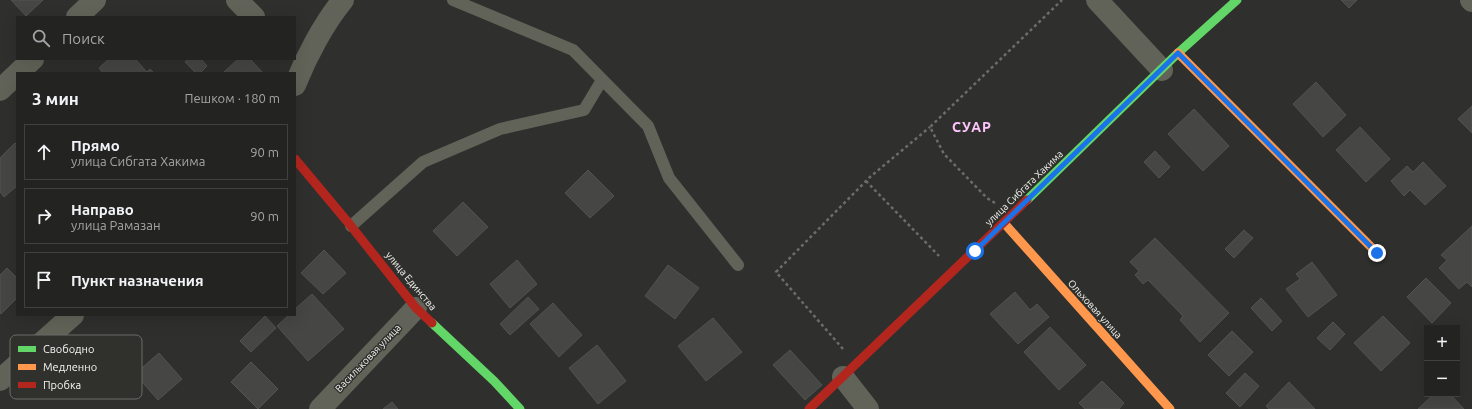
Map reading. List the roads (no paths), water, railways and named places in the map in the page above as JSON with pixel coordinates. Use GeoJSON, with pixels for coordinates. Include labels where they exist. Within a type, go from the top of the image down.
{"type":"FeatureCollection","features":[{"type":"Feature","properties":{"kind":"street"},"geometry":{"type":"LineString","coordinates":[[78,16],[95,0]]}},
{"type":"Feature","properties":{"kind":"street"},"geometry":{"type":"LineString","coordinates":[[237,0],[253,16]]}},
{"type":"Feature","properties":{"kind":"street"},"geometry":{"type":"LineString","coordinates":[[297,70],[343,0]]}},
{"type":"Feature","properties":{"kind":"street"},"geometry":{"type":"LineString","coordinates":[[1097,0],[1162,70]]}},
{"type":"Feature","properties":{"kind":"street","name":"улица Сибгата Хакима"},"geometry":{"type":"LineString","coordinates":[[809,409],[1015,213],[1178,53],[1236,0]]}},
{"type":"Feature","properties":{"kind":"street"},"geometry":{"type":"LineString","coordinates":[[1178,53],[1377,253]]}},
{"type":"Feature","properties":{"kind":"street"},"geometry":{"type":"LineString","coordinates":[[20,72],[32,60]]}},
{"type":"Feature","properties":{"kind":"street"},"geometry":{"type":"LineString","coordinates":[[0,90],[16,76]]}},
{"type":"Feature","properties":{"kind":"street","name":"улица Единства"},"geometry":{"type":"LineString","coordinates":[[296,160],[351,226],[416,308],[494,381],[520,409]]}},
{"type":"Feature","properties":{"kind":"street","name":"Ольховая улица"},"geometry":{"type":"LineString","coordinates":[[1004,223],[1170,409]]}},
{"type":"Feature","properties":{"kind":"street","name":"Васильковая улица"},"geometry":{"type":"LineString","coordinates":[[320,409],[416,308]]}},
{"type":"Feature","properties":{"kind":"street"},"geometry":{"type":"LineString","coordinates":[[51,335],[72,316]]}},
{"type":"Feature","properties":{"kind":"street"},"geometry":{"type":"LineString","coordinates":[[0,380],[10,371]]}},
{"type":"Feature","properties":{"kind":"street"},"geometry":{"type":"LineString","coordinates":[[850,371],[868,409]]}},
{"type":"Feature","properties":{"kind":"lane"},"geometry":{"type":"LineString","coordinates":[[454,0],[573,50],[648,126],[669,178],[738,265]]}},
{"type":"Feature","properties":{"kind":"lane"},"geometry":{"type":"LineString","coordinates":[[351,226],[423,162],[500,129],[584,110],[602,80]]}},
{"type":"Feature","properties":{"kind":"district","name":"СУАР"},"geometry":{"type":"Point","coordinates":[972,127]}}]}
